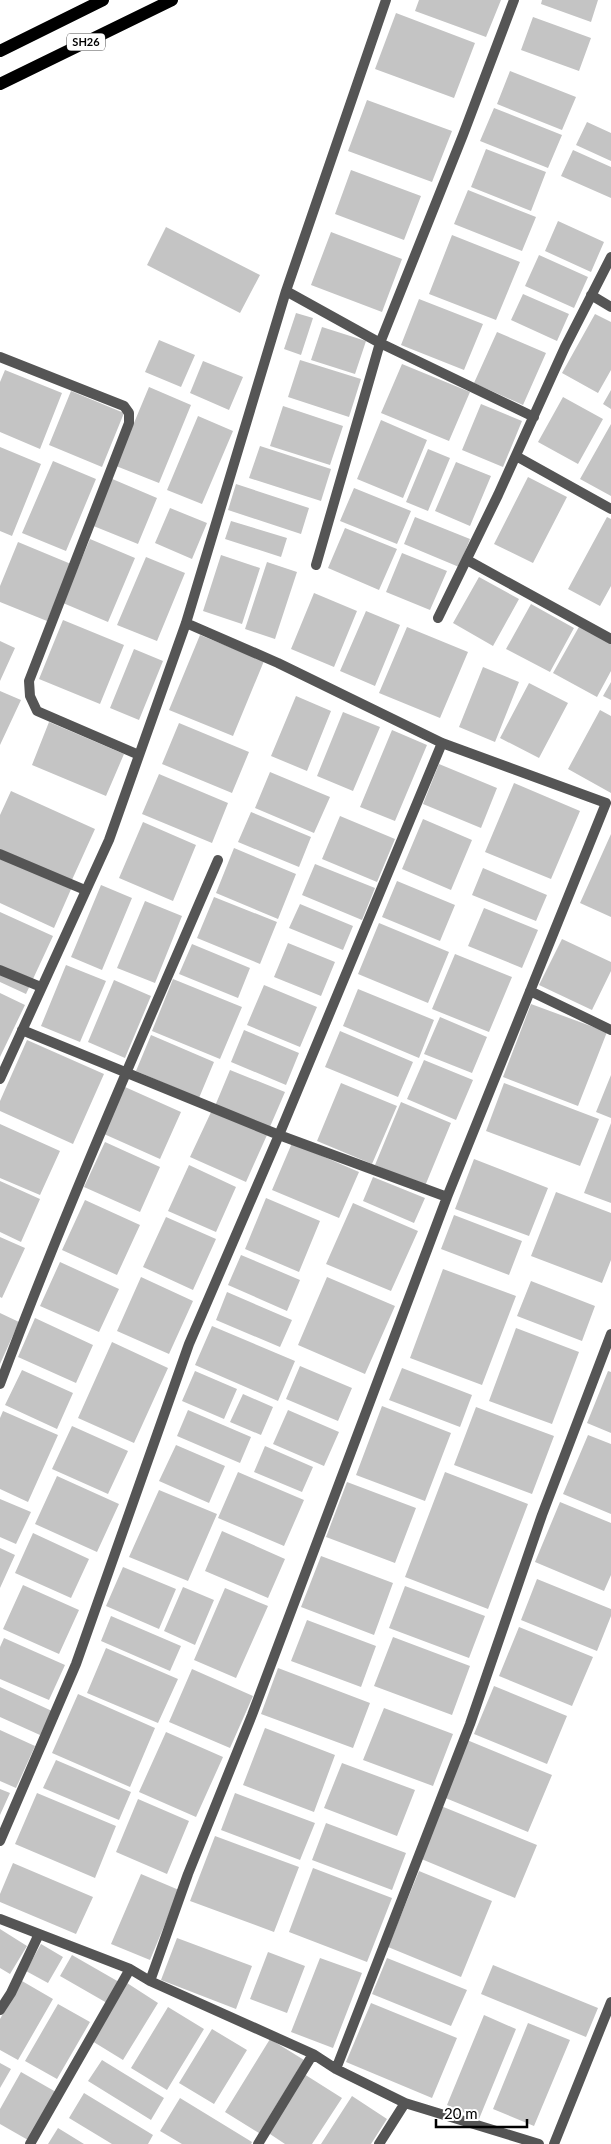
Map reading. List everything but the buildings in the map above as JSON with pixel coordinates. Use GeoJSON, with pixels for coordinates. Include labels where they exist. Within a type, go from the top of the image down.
{"type":"FeatureCollection","features":[{"type":"Feature","properties":{"kind":"main road","name":"SH26"},"geometry":{"type":"LineString","coordinates":[[0,52],[102,0]]}},
{"type":"Feature","properties":{"kind":"main road","name":"SH26"},"geometry":{"type":"LineString","coordinates":[[0,84],[172,0]]}},
{"type":"Feature","properties":{"kind":"street"},"geometry":{"type":"LineString","coordinates":[[0,1079],[109,840],[186,623],[286,291],[386,0]]}},
{"type":"Feature","properties":{"kind":"street"},"geometry":{"type":"LineString","coordinates":[[316,565],[380,343],[464,135],[514,0]]}},
{"type":"Feature","properties":{"kind":"street"},"geometry":{"type":"LineString","coordinates":[[438,618],[516,456],[590,295],[611,257]]}},
{"type":"Feature","properties":{"kind":"street"},"geometry":{"type":"LineString","coordinates":[[286,291],[380,343],[534,417]]}},
{"type":"Feature","properties":{"kind":"street"},"geometry":{"type":"LineString","coordinates":[[590,295],[611,307]]}},
{"type":"Feature","properties":{"kind":"street"},"geometry":{"type":"LineString","coordinates":[[0,357],[124,406],[129,413],[129,423],[29,681],[30,696],[37,711],[139,755]]}},
{"type":"Feature","properties":{"kind":"street"},"geometry":{"type":"LineString","coordinates":[[516,456],[611,508]]}},
{"type":"Feature","properties":{"kind":"street"},"geometry":{"type":"LineString","coordinates":[[467,560],[611,639]]}},
{"type":"Feature","properties":{"kind":"street"},"geometry":{"type":"LineString","coordinates":[[150,1981],[188,1874],[252,1715],[447,1197],[608,804],[442,743],[278,663],[186,623]]}},
{"type":"Feature","properties":{"kind":"street"},"geometry":{"type":"LineString","coordinates":[[0,1841],[76,1664],[189,1344],[279,1135],[442,743]]}},
{"type":"Feature","properties":{"kind":"street"},"geometry":{"type":"LineString","coordinates":[[0,854],[85,890]]}},
{"type":"Feature","properties":{"kind":"street"},"geometry":{"type":"LineString","coordinates":[[0,1384],[21,1327],[126,1074],[218,860]]}},
{"type":"Feature","properties":{"kind":"street"},"geometry":{"type":"LineString","coordinates":[[0,970],[41,988]]}},
{"type":"Feature","properties":{"kind":"street"},"geometry":{"type":"LineString","coordinates":[[530,991],[611,1030]]}},
{"type":"Feature","properties":{"kind":"street"},"geometry":{"type":"LineString","coordinates":[[22,1030],[279,1135],[447,1197]]}},
{"type":"Feature","properties":{"kind":"street"},"geometry":{"type":"LineString","coordinates":[[336,2069],[470,1724],[542,1515],[611,1334]]}},
{"type":"Feature","properties":{"kind":"street"},"geometry":{"type":"LineString","coordinates":[[0,1919],[130,1969],[150,1981],[313,2054],[336,2069],[405,2103],[524,2142],[539,2144]]}},
{"type":"Feature","properties":{"kind":"street"},"geometry":{"type":"LineString","coordinates":[[0,2010],[11,1993],[39,1934]]}},
{"type":"Feature","properties":{"kind":"street"},"geometry":{"type":"LineString","coordinates":[[30,2144],[130,1969]]}},
{"type":"Feature","properties":{"kind":"street"},"geometry":{"type":"LineString","coordinates":[[554,2144],[611,2002]]}},
{"type":"Feature","properties":{"kind":"street"},"geometry":{"type":"LineString","coordinates":[[258,2144],[313,2054]]}},
{"type":"Feature","properties":{"kind":"street"},"geometry":{"type":"LineString","coordinates":[[379,2144],[405,2103]]}}]}
